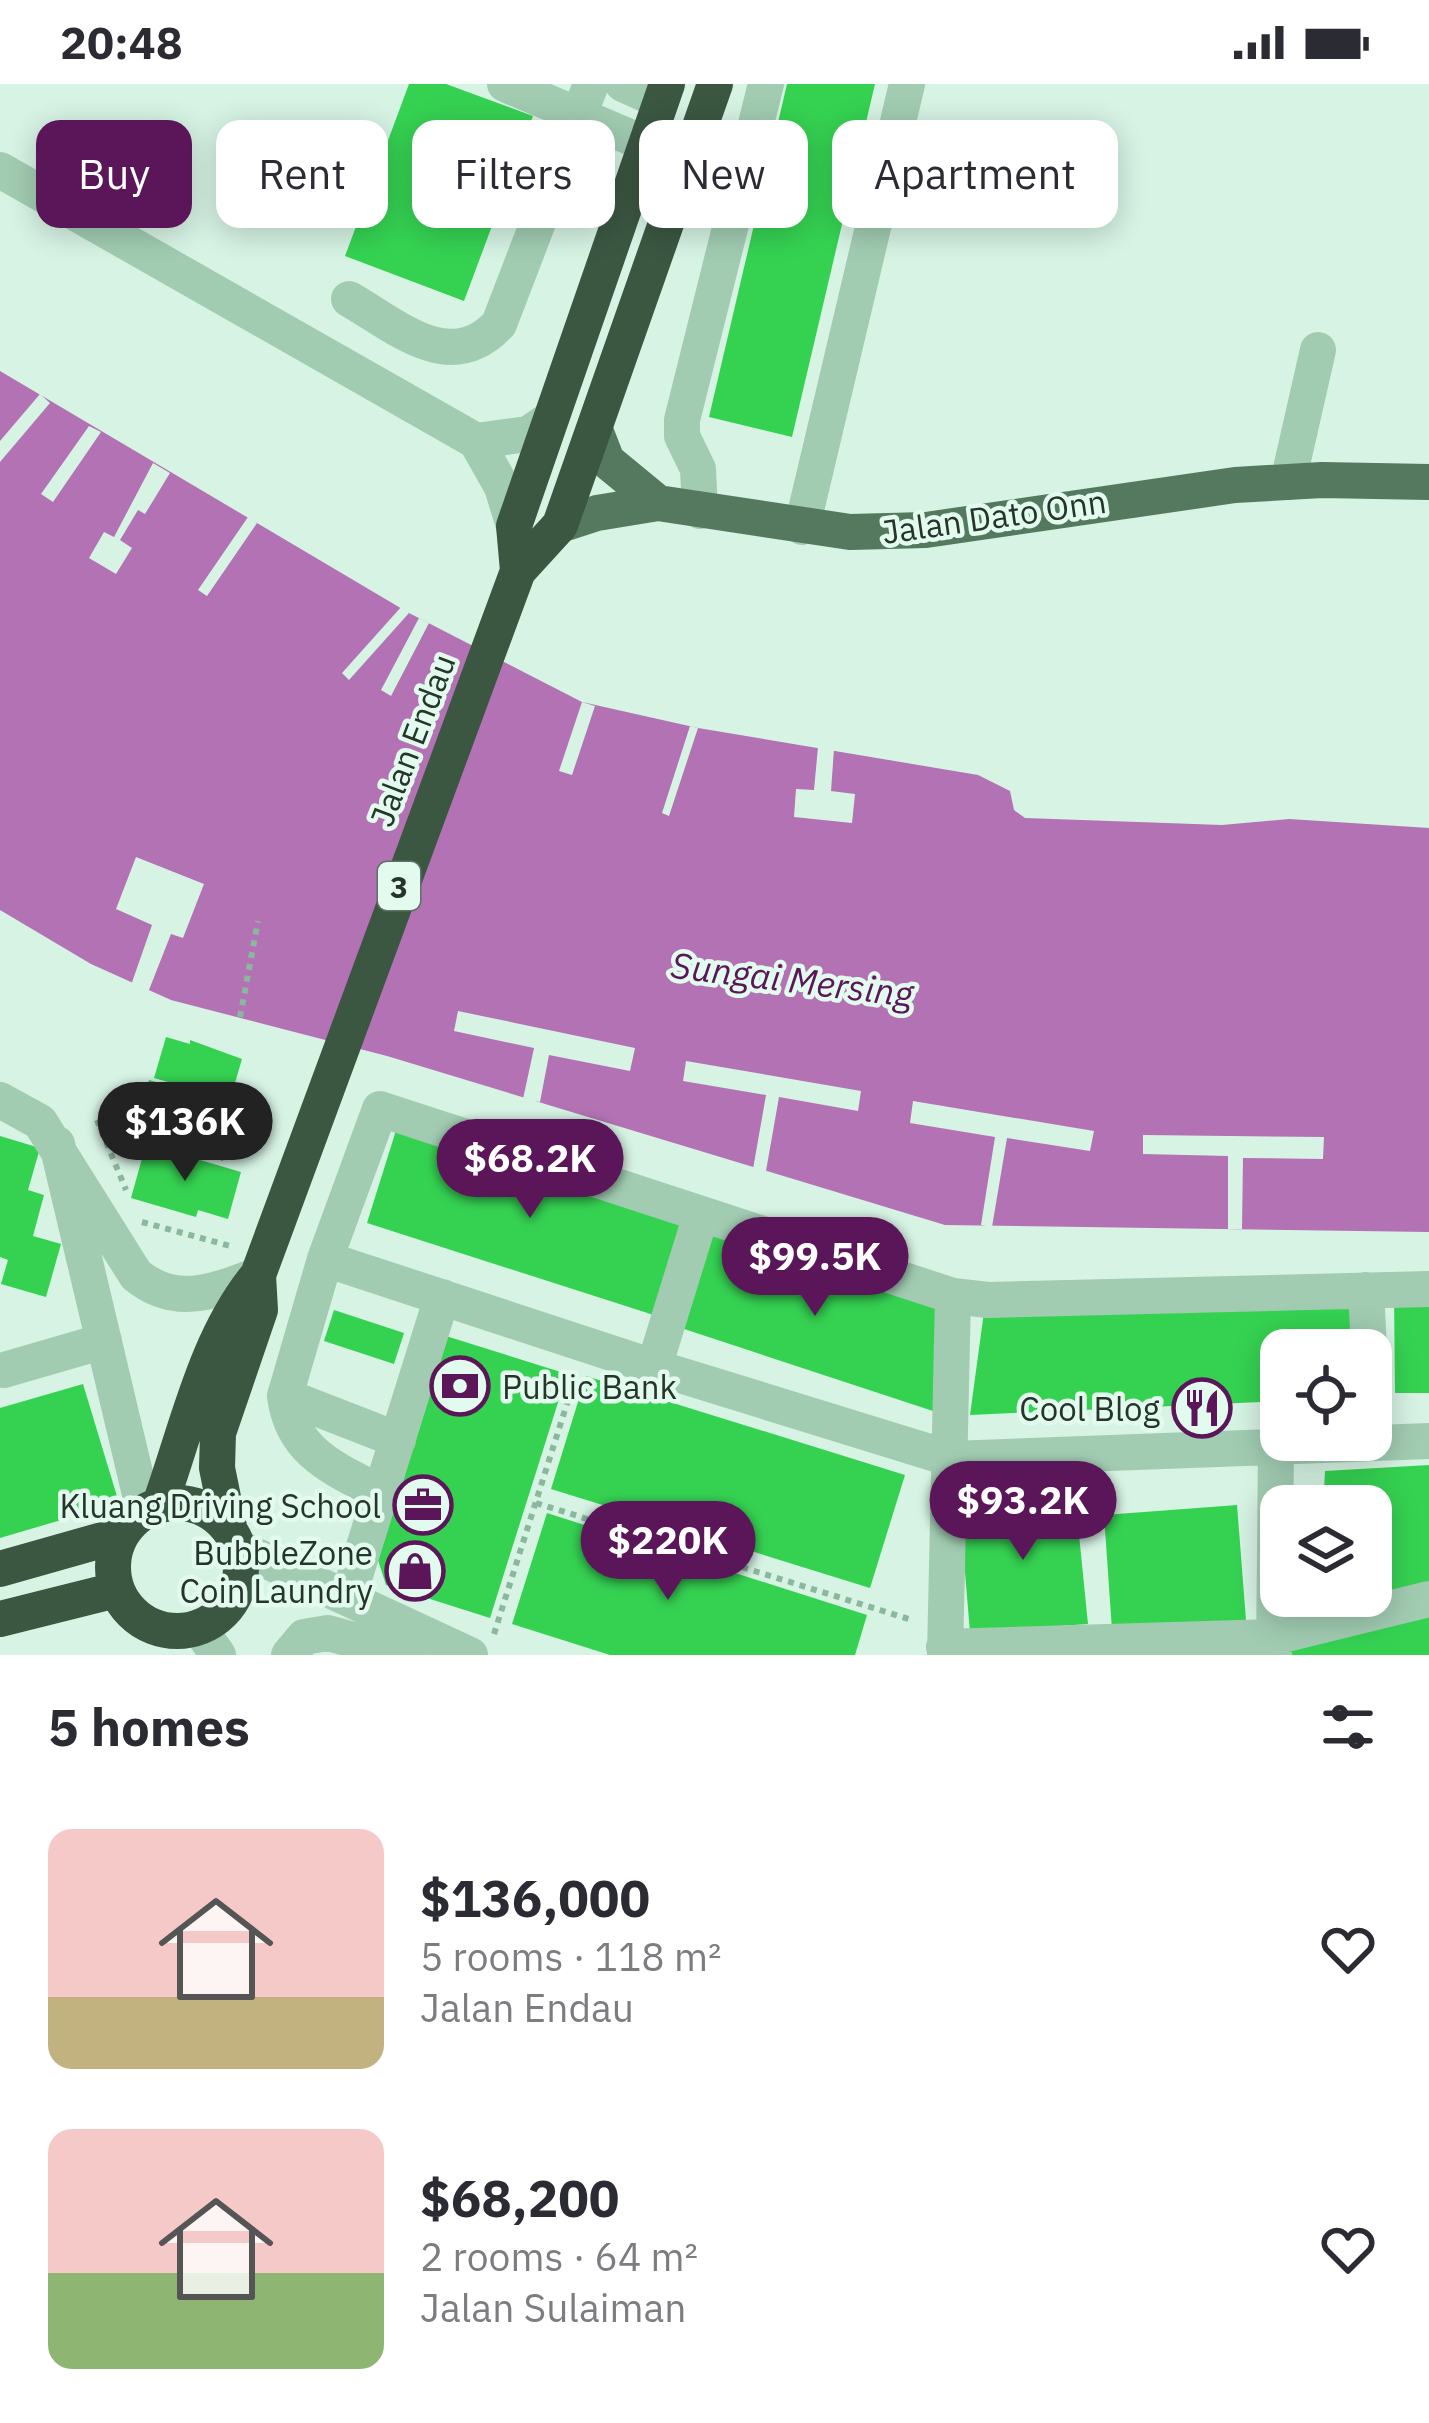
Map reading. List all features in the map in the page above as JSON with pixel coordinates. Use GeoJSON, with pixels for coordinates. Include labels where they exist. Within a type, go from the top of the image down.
{"type":"FeatureCollection","features":[{"type":"Feature","properties":{"kind":"highway","name":"Jalan Endau"},"geometry":{"type":"LineString","coordinates":[[142,1516],[237,1300],[249,1262],[285,1204],[518,571],[560,526],[715,84]]}},
{"type":"Feature","properties":{"kind":"highway","name":"Jalan Endau"},"geometry":{"type":"LineString","coordinates":[[518,571],[514,526],[639,165]]}},
{"type":"Feature","properties":{"kind":"highway","name":"Jalan Endau"},"geometry":{"type":"LineString","coordinates":[[234,1538],[217,1468],[218,1433],[260,1310],[249,1262]]}},
{"type":"Feature","properties":{"kind":"highway"},"geometry":{"type":"LineString","coordinates":[[0,1569],[185,1502],[209,1510],[234,1538]]}},
{"type":"Feature","properties":{"kind":"highway","name":"3"},"geometry":{"type":"LineString","coordinates":[[142,1516],[112,1571],[116,1590],[144,1622],[208,1642],[215,1619],[238,1590],[242,1571],[234,1538]]}},
{"type":"Feature","properties":{"kind":"highway"},"geometry":{"type":"LineString","coordinates":[[0,1619],[116,1590]]}},
{"type":"Feature","properties":{"kind":"main road","name":"Jalan Dato Onn"},"geometry":{"type":"LineString","coordinates":[[596,430],[607,461],[658,503],[802,527],[887,533],[1132,497],[1288,482],[1429,482]]}},
{"type":"Feature","properties":{"kind":"main road"},"geometry":{"type":"LineString","coordinates":[[560,526],[597,513],[658,503]]}},
{"type":"Feature","properties":{"kind":"street"},"geometry":{"type":"LineString","coordinates":[[505,84],[585,100],[639,140]]}},
{"type":"Feature","properties":{"kind":"street"},"geometry":{"type":"LineString","coordinates":[[623,84],[664,93]]}},
{"type":"Feature","properties":{"kind":"street"},"geometry":{"type":"LineString","coordinates":[[700,511],[698,469],[682,436],[682,420],[766,84]]}},
{"type":"Feature","properties":{"kind":"street"},"geometry":{"type":"LineString","coordinates":[[802,527],[908,84]]}},
{"type":"Feature","properties":{"kind":"street"},"geometry":{"type":"LineString","coordinates":[[349,299],[434,346],[463,347],[487,336],[499,324],[585,100]]}},
{"type":"Feature","properties":{"kind":"street"},"geometry":{"type":"LineString","coordinates":[[0,170],[476,441],[502,487],[514,526]]}},
{"type":"Feature","properties":{"kind":"street"},"geometry":{"type":"LineString","coordinates":[[1288,482],[1318,350]]}},
{"type":"Feature","properties":{"kind":"street"},"geometry":{"type":"LineString","coordinates":[[476,441],[528,434],[550,419]]}},
{"type":"Feature","properties":{"kind":"street"},"geometry":{"type":"LineString","coordinates":[[0,1100],[40,1122],[136,1275],[148,1286],[182,1296],[206,1294],[249,1262]]}},
{"type":"Feature","properties":{"kind":"street"},"geometry":{"type":"LineString","coordinates":[[381,1493],[319,1461],[292,1428],[285,1396],[325,1259],[380,1109],[953,1296],[988,1300],[1429,1289]]}},
{"type":"Feature","properties":{"kind":"street"},"geometry":{"type":"LineString","coordinates":[[57,1144],[142,1516]]}},
{"type":"Feature","properties":{"kind":"street"},"geometry":{"type":"LineString","coordinates":[[654,1367],[701,1215]]}},
{"type":"Feature","properties":{"kind":"street"},"geometry":{"type":"LineString","coordinates":[[325,1259],[952,1459],[1260,1448]]}},
{"type":"Feature","properties":{"kind":"street"},"geometry":{"type":"LineString","coordinates":[[1366,1290],[1368,1329]]}},
{"type":"Feature","properties":{"kind":"street"},"geometry":{"type":"LineString","coordinates":[[953,1296],[944,1644],[1274,1646],[1429,1599]]}},
{"type":"Feature","properties":{"kind":"street"},"geometry":{"type":"LineString","coordinates":[[348,1598],[442,1297]]}},
{"type":"Feature","properties":{"kind":"street"},"geometry":{"type":"LineString","coordinates":[[4,1370],[104,1341]]}},
{"type":"Feature","properties":{"kind":"street"},"geometry":{"type":"LineString","coordinates":[[285,1396],[398,1440]]}},
{"type":"Feature","properties":{"kind":"street"},"geometry":{"type":"LineString","coordinates":[[1392,1442],[1429,1441]]}},
{"type":"Feature","properties":{"kind":"street"},"geometry":{"type":"LineString","coordinates":[[1274,1646],[1276,1461]]}},
{"type":"Feature","properties":{"kind":"street"},"geometry":{"type":"LineString","coordinates":[[234,1538],[470,1655]]}},
{"type":"Feature","properties":{"kind":"street"},"geometry":{"type":"LineString","coordinates":[[289,1655],[304,1637],[328,1634],[408,1655]]}},
{"type":"Feature","properties":{"kind":"path"},"geometry":{"type":"LineString","coordinates":[[240,1017],[258,921]]}},
{"type":"Feature","properties":{"kind":"path"},"geometry":{"type":"LineString","coordinates":[[97,1120],[130,1200]]}},
{"type":"Feature","properties":{"kind":"path"},"geometry":{"type":"LineString","coordinates":[[138,1221],[249,1262]]}},
{"type":"Feature","properties":{"kind":"path"},"geometry":{"type":"LineString","coordinates":[[488,1655],[586,1345]]}},
{"type":"Feature","properties":{"kind":"path"},"geometry":{"type":"LineString","coordinates":[[536,1503],[944,1644]]}},
{"type":"Feature","properties":{"kind":"water","name":"Sungai Mersing"},"geometry":{"type":"Polygon","coordinates":[[[0,371],[409,613],[582,702],[698,728],[978,775],[1010,791],[1014,810],[1025,818],[1222,825],[1289,819],[1429,828],[1429,1232],[945,1225],[387,1056],[171,1000],[91,964],[0,910],[0,371]]]}},
{"type":"Feature","properties":{"kind":"pier"},"geometry":{"type":"Polygon","coordinates":[[[40,394],[50,403],[0,462],[0,441],[40,394]]]}},
{"type":"Feature","properties":{"kind":"pier"},"geometry":{"type":"Polygon","coordinates":[[[89,426],[101,432],[53,502],[41,494],[89,426]]]}},
{"type":"Feature","properties":{"kind":"pier"},"geometry":{"type":"Polygon","coordinates":[[[153,463],[170,473],[145,514],[138,510],[120,540],[132,548],[116,574],[89,558],[104,532],[114,537],[153,463]]]}},
{"type":"Feature","properties":{"kind":"pier"},"geometry":{"type":"Polygon","coordinates":[[[248,517],[257,523],[207,596],[198,590],[248,517]]]}},
{"type":"Feature","properties":{"kind":"pier"},"geometry":{"type":"Polygon","coordinates":[[[402,606],[409,613],[349,680],[342,673],[402,606]]]}},
{"type":"Feature","properties":{"kind":"pier"},"geometry":{"type":"Polygon","coordinates":[[[419,618],[429,623],[391,696],[381,690],[419,618]]]}},
{"type":"Feature","properties":{"kind":"pier"},"geometry":{"type":"Polygon","coordinates":[[[582,702],[595,706],[572,775],[559,771],[582,702]]]}},
{"type":"Feature","properties":{"kind":"pier"},"geometry":{"type":"Polygon","coordinates":[[[690,726],[698,728],[669,816],[662,813],[690,726]]]}},
{"type":"Feature","properties":{"kind":"pier"},"geometry":{"type":"Polygon","coordinates":[[[818,747],[834,749],[831,791],[855,794],[852,823],[794,817],[796,789],[814,790],[818,747]]]}},
{"type":"Feature","properties":{"kind":"pier"},"geometry":{"type":"Polygon","coordinates":[[[136,857],[204,884],[183,938],[171,934],[147,995],[130,988],[152,925],[116,909],[136,857]]]}},
{"type":"Feature","properties":{"kind":"pier"},"geometry":{"type":"Polygon","coordinates":[[[458,1011],[635,1048],[630,1071],[549,1055],[540,1102],[523,1099],[534,1048],[454,1031],[458,1011]]]}},
{"type":"Feature","properties":{"kind":"pier"},"geometry":{"type":"Polygon","coordinates":[[[686,1061],[861,1091],[858,1111],[779,1097],[766,1171],[753,1169],[766,1095],[683,1081],[686,1061]]]}},
{"type":"Feature","properties":{"kind":"pier"},"geometry":{"type":"Polygon","coordinates":[[[913,1101],[1094,1131],[1090,1151],[1007,1138],[992,1227],[981,1225],[995,1137],[910,1123],[913,1101]]]}},
{"type":"Feature","properties":{"kind":"pier"},"geometry":{"type":"Polygon","coordinates":[[[1143,1135],[1324,1137],[1323,1159],[1243,1158],[1242,1229],[1228,1229],[1228,1156],[1143,1154],[1143,1135]]]}},
{"type":"Feature","properties":{"kind":"building"},"geometry":{"type":"Polygon","coordinates":[[[409,84],[446,84],[533,116],[532,120],[412,120],[412,228],[491,228],[464,301],[345,256],[355,228],[388,228],[388,140],[409,84]]]}},
{"type":"Feature","properties":{"kind":"building"},"geometry":{"type":"Polygon","coordinates":[[[787,84],[875,84],[867,120],[832,120],[832,228],[841,228],[792,437],[709,417],[753,228],[808,228],[808,120],[779,120],[787,84]]]}},
{"type":"Feature","properties":{"kind":"building"},"geometry":{"type":"Polygon","coordinates":[[[166,1037],[190,1044],[190,1040],[242,1059],[230,1100],[154,1078],[166,1037]]]}},
{"type":"Feature","properties":{"kind":"building"},"geometry":{"type":"Polygon","coordinates":[[[149,1080],[238,1105],[223,1161],[133,1134],[149,1080]]]}},
{"type":"Feature","properties":{"kind":"building"},"geometry":{"type":"Polygon","coordinates":[[[398,1124],[694,1220],[663,1318],[367,1223],[398,1124]]]}},
{"type":"Feature","properties":{"kind":"building"},"geometry":{"type":"Polygon","coordinates":[[[0,1136],[40,1148],[28,1190],[44,1195],[33,1236],[61,1244],[46,1297],[1,1284],[8,1260],[0,1257],[0,1136]]]}},
{"type":"Feature","properties":{"kind":"building"},"geometry":{"type":"Polygon","coordinates":[[[146,1144],[241,1172],[228,1219],[198,1210],[196,1217],[131,1198],[146,1144]]]}},
{"type":"Feature","properties":{"kind":"building"},"geometry":{"type":"Polygon","coordinates":[[[707,1229],[941,1305],[936,1412],[675,1326],[707,1229]]]}},
{"type":"Feature","properties":{"kind":"building"},"geometry":{"type":"Polygon","coordinates":[[[1394,1293],[1429,1293],[1429,1393],[1395,1393],[1394,1293]]]}},
{"type":"Feature","properties":{"kind":"building"},"geometry":{"type":"Polygon","coordinates":[[[1360,1294],[1362,1329],[1260,1329],[1260,1402],[970,1415],[984,1312],[1360,1294]]]}},
{"type":"Feature","properties":{"kind":"building"},"geometry":{"type":"Polygon","coordinates":[[[334,1310],[404,1333],[394,1364],[324,1341],[334,1310]]]}},
{"type":"Feature","properties":{"kind":"building"},"geometry":{"type":"Polygon","coordinates":[[[446,1336],[567,1374],[490,1618],[386,1585],[377,1557],[446,1336]]]}},
{"type":"Feature","properties":{"kind":"building"},"geometry":{"type":"Polygon","coordinates":[[[586,1376],[905,1475],[870,1588],[551,1489],[586,1376]]]}},
{"type":"Feature","properties":{"kind":"building"},"geometry":{"type":"Polygon","coordinates":[[[83,1384],[119,1503],[0,1538],[0,1408],[83,1384]]]}},
{"type":"Feature","properties":{"kind":"building"},"geometry":{"type":"Polygon","coordinates":[[[1429,1465],[1429,1585],[1392,1591],[1392,1485],[1324,1485],[1325,1471],[1429,1465]]]}},
{"type":"Feature","properties":{"kind":"building"},"geometry":{"type":"Polygon","coordinates":[[[1075,1495],[1088,1624],[970,1632],[959,1501],[1075,1495]]]}},
{"type":"Feature","properties":{"kind":"building"},"geometry":{"type":"Polygon","coordinates":[[[1237,1505],[1246,1620],[1112,1630],[1104,1515],[1237,1505]]]}},
{"type":"Feature","properties":{"kind":"building"},"geometry":{"type":"Polygon","coordinates":[[[547,1513],[867,1615],[855,1655],[610,1655],[512,1624],[547,1513]]]}},
{"type":"Feature","properties":{"kind":"building"},"geometry":{"type":"Polygon","coordinates":[[[1429,1614],[1429,1655],[1285,1655],[1284,1649],[1429,1614]]]}},
{"type":"Feature","properties":{"kind":"place","name":"Public Bank"},"geometry":{"type":"Point","coordinates":[460,1386]}},
{"type":"Feature","properties":{"kind":"place","name":"Cool Blog"},"geometry":{"type":"Point","coordinates":[1202,1408]}},
{"type":"Feature","properties":{"kind":"place","name":"Kluang Driving School"},"geometry":{"type":"Point","coordinates":[423,1505]}},
{"type":"Feature","properties":{"kind":"place","name":"BubbleZone Coin Laundry"},"geometry":{"type":"Point","coordinates":[415,1571]}}]}
